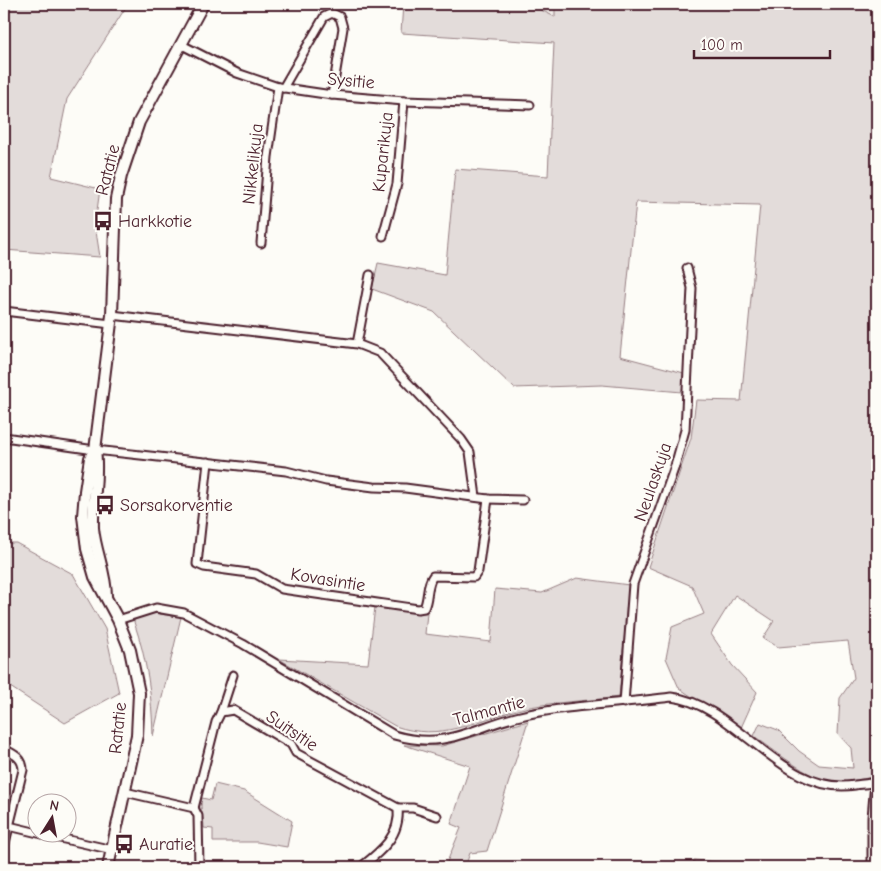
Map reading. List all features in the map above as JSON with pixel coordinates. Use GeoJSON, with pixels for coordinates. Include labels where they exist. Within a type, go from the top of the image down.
{"type":"FeatureCollection","features":[{"type":"Feature","properties":{"kind":"street","name":"Ratatie"},"geometry":{"type":"LineString","coordinates":[[108,867],[137,735],[138,692],[130,650],[118,620],[95,577],[87,549],[84,528],[84,491],[90,458],[95,450],[111,319],[116,199],[121,176],[139,122],[203,4]]}},
{"type":"Feature","properties":{"kind":"street"},"geometry":{"type":"LineString","coordinates":[[280,88],[324,17],[332,12],[340,17],[343,28],[332,95]]}},
{"type":"Feature","properties":{"kind":"street","name":"Sysitie"},"geometry":{"type":"LineString","coordinates":[[180,44],[237,72],[280,88],[332,95],[404,101],[530,105]]}},
{"type":"Feature","properties":{"kind":"street","name":"Nikkelikuja"},"geometry":{"type":"LineString","coordinates":[[261,244],[268,158],[280,88]]}},
{"type":"Feature","properties":{"kind":"street","name":"Kuparikuja"},"geometry":{"type":"LineString","coordinates":[[383,236],[397,184],[404,101]]}},
{"type":"Feature","properties":{"kind":"street","name":"Neulaskuja"},"geometry":{"type":"LineString","coordinates":[[624,703],[633,584],[686,430],[692,288],[687,268]]}},
{"type":"Feature","properties":{"kind":"street"},"geometry":{"type":"LineString","coordinates":[[357,344],[370,275]]}},
{"type":"Feature","properties":{"kind":"street"},"geometry":{"type":"LineString","coordinates":[[4,311],[111,319],[357,344],[380,354],[461,438],[470,452],[474,466],[476,497]]}},
{"type":"Feature","properties":{"kind":"street"},"geometry":{"type":"LineString","coordinates":[[4,438],[286,471],[326,481],[476,497],[523,500]]}},
{"type":"Feature","properties":{"kind":"street","name":"Kovasintie"},"geometry":{"type":"LineString","coordinates":[[208,462],[197,564],[204,567],[256,574],[282,589],[381,604],[424,608],[429,581],[433,576],[474,577],[478,571],[488,498]]}},
{"type":"Feature","properties":{"kind":"street","name":"Talmantie"},"geometry":{"type":"LineString","coordinates":[[118,620],[156,608],[184,613],[243,644],[394,734],[412,740],[434,741],[466,734],[516,717],[671,697],[682,698],[710,711],[771,756],[815,781],[844,787],[876,781]]}},
{"type":"Feature","properties":{"kind":"street"},"geometry":{"type":"LineString","coordinates":[[199,867],[198,816],[194,808],[216,722],[233,675]]}},
{"type":"Feature","properties":{"kind":"street","name":"Suitsitie"},"geometry":{"type":"LineString","coordinates":[[221,712],[233,710],[291,744],[296,753],[311,762],[398,808],[413,808],[437,816]]}},
{"type":"Feature","properties":{"kind":"street"},"geometry":{"type":"LineString","coordinates":[[4,748],[23,763],[23,770],[4,847]]}},
{"type":"Feature","properties":{"kind":"street"},"geometry":{"type":"LineString","coordinates":[[872,867],[872,818],[876,781]]}},
{"type":"Feature","properties":{"kind":"street"},"geometry":{"type":"LineString","coordinates":[[125,792],[194,808]]}},
{"type":"Feature","properties":{"kind":"street"},"geometry":{"type":"LineString","coordinates":[[361,867],[388,845],[399,816],[398,808]]}},
{"type":"Feature","properties":{"kind":"street"},"geometry":{"type":"LineString","coordinates":[[9,826],[28,830]]}},
{"type":"Feature","properties":{"kind":"street"},"geometry":{"type":"LineString","coordinates":[[78,842],[113,850]]}},
{"type":"Feature","properties":{"kind":"shaded area"},"geometry":{"type":"Polygon","coordinates":[[[4,4],[128,4],[67,99],[51,177],[100,189],[95,225],[100,257],[4,250],[4,4]]]}},
{"type":"Feature","properties":{"kind":"shaded area"},"geometry":{"type":"Polygon","coordinates":[[[403,4],[529,4],[555,17],[555,4],[877,4],[877,722],[872,728],[877,735],[877,774],[874,777],[842,782],[823,780],[791,763],[754,736],[760,723],[778,730],[799,751],[819,765],[853,768],[851,748],[838,734],[840,698],[854,678],[848,641],[778,647],[763,638],[774,621],[735,595],[711,634],[732,665],[757,692],[740,730],[679,688],[666,658],[672,627],[704,614],[692,586],[648,567],[691,438],[696,400],[741,401],[760,205],[636,202],[620,356],[684,373],[682,392],[602,385],[514,388],[434,312],[372,289],[378,263],[445,275],[455,169],[548,176],[554,43],[401,33],[403,4]]]}},
{"type":"Feature","properties":{"kind":"shaded area"},"geometry":{"type":"Polygon","coordinates":[[[529,4],[555,4],[555,17],[529,4]]]}},
{"type":"Feature","properties":{"kind":"shaded area"},"geometry":{"type":"Polygon","coordinates":[[[4,543],[16,543],[73,574],[105,629],[119,693],[65,723],[4,683],[4,667],[6,666],[4,659],[4,543]]]}},
{"type":"Feature","properties":{"kind":"shaded area"},"geometry":{"type":"Polygon","coordinates":[[[577,578],[629,585],[619,697],[528,707],[457,728],[427,732],[395,726],[279,659],[368,664],[375,607],[427,613],[425,634],[491,642],[495,589],[542,593],[577,578]]]}},
{"type":"Feature","properties":{"kind":"shaded area"},"geometry":{"type":"Polygon","coordinates":[[[152,613],[181,617],[153,736],[148,678],[134,622],[135,619],[152,613]]]}},
{"type":"Feature","properties":{"kind":"shaded area"},"geometry":{"type":"Polygon","coordinates":[[[528,721],[487,851],[470,853],[465,867],[445,867],[461,828],[451,824],[470,766],[404,745],[442,746],[528,721]]]}},
{"type":"Feature","properties":{"kind":"shaded area"},"geometry":{"type":"Polygon","coordinates":[[[215,784],[244,791],[292,821],[287,847],[257,842],[213,842],[213,829],[204,828],[201,806],[202,798],[211,800],[215,784]]]}},
{"type":"Feature","properties":{"kind":"shaded area"},"geometry":{"type":"Polygon","coordinates":[[[694,860],[779,867],[693,867],[694,860]]]}},
{"type":"Feature","properties":{"kind":"place","name":"Harkkotie"},"geometry":{"type":"Point","coordinates":[103,221]}},
{"type":"Feature","properties":{"kind":"place","name":"Sorsakorventie"},"geometry":{"type":"Point","coordinates":[105,505]}},
{"type":"Feature","properties":{"kind":"place","name":"Auratie"},"geometry":{"type":"Point","coordinates":[124,844]}}]}
